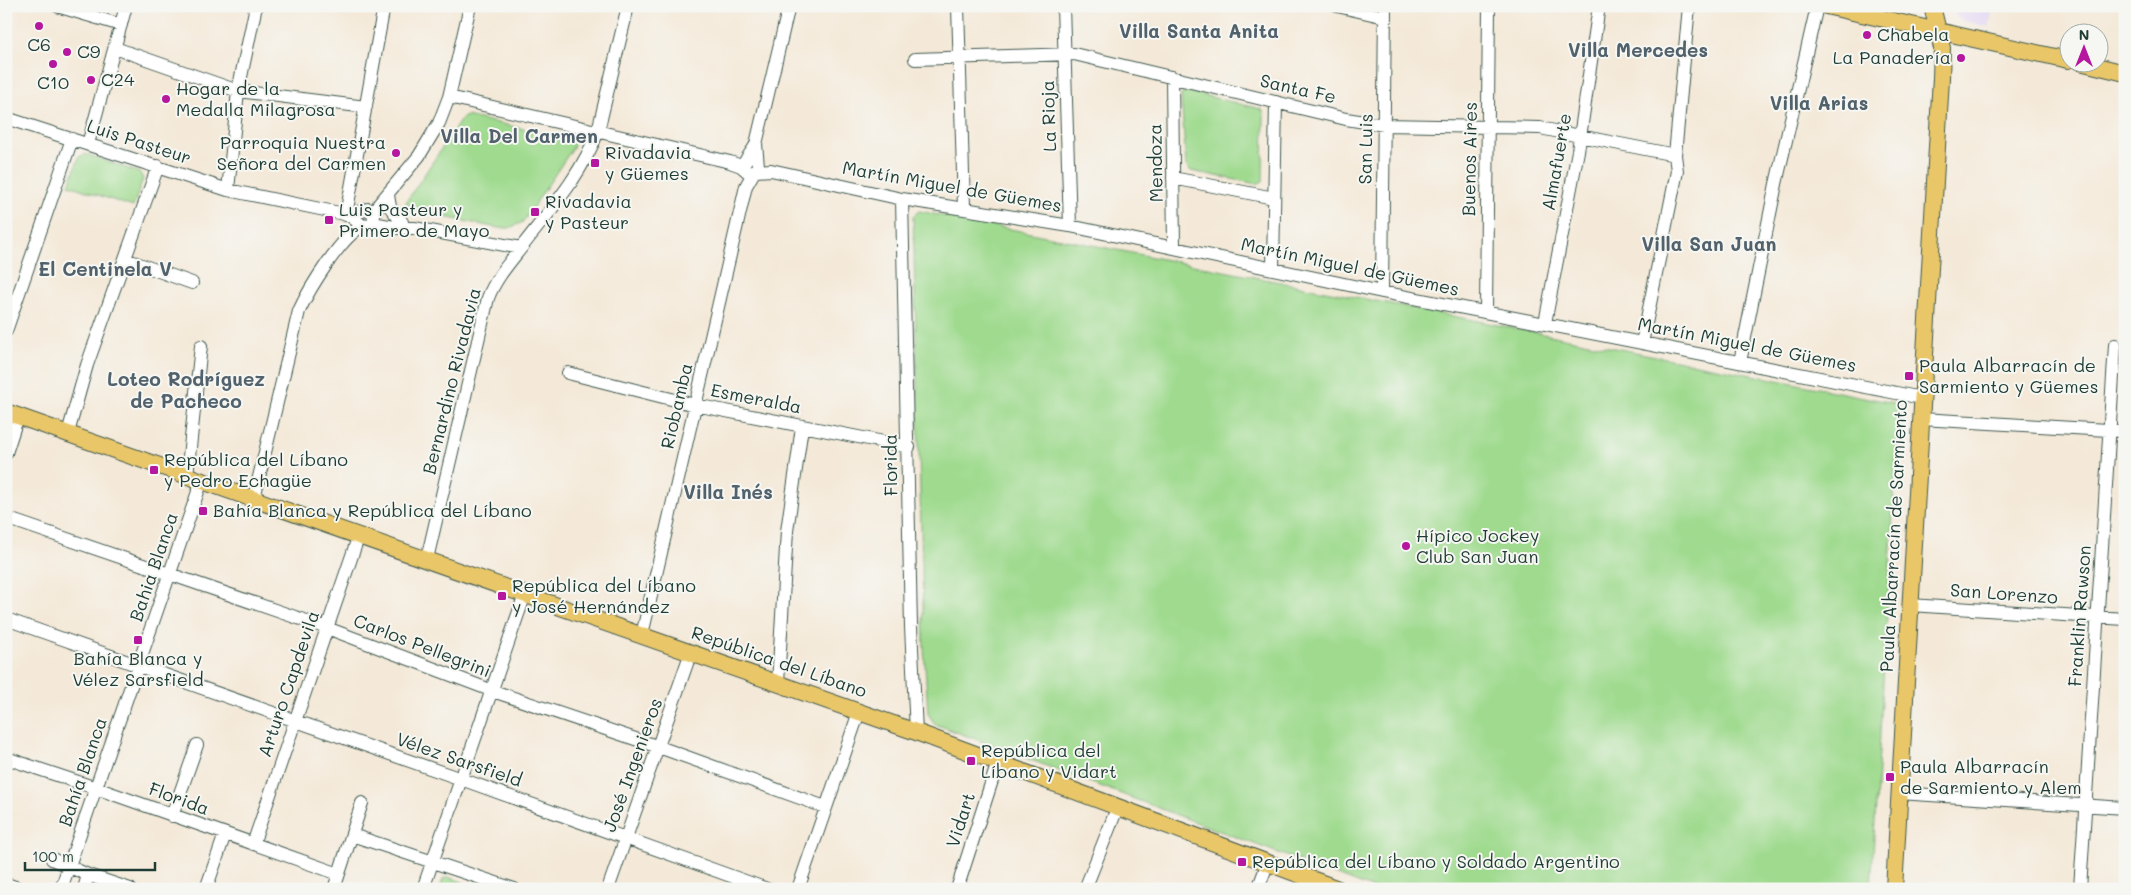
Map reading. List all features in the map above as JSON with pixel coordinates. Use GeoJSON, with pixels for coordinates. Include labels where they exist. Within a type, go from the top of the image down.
{"type":"FeatureCollection","features":[{"type":"Feature","properties":{"kind":"main road","name":"Paula Albarracín de Sarmiento"},"geometry":{"type":"LineString","coordinates":[[1894,889],[1941,78],[1942,48],[1932,6]]}},
{"type":"Feature","properties":{"kind":"main road"},"geometry":{"type":"LineString","coordinates":[[1827,7],[2058,58]]}},
{"type":"Feature","properties":{"kind":"main road"},"geometry":{"type":"LineString","coordinates":[[2108,69],[2125,73]]}},
{"type":"Feature","properties":{"kind":"main road","name":"República del Líbano"},"geometry":{"type":"LineString","coordinates":[[12,414],[916,732],[1338,889]]}},
{"type":"Feature","properties":{"kind":"street"},"geometry":{"type":"LineString","coordinates":[[57,6],[121,25]]}},
{"type":"Feature","properties":{"kind":"street"},"geometry":{"type":"LineString","coordinates":[[88,144],[126,6]]}},
{"type":"Feature","properties":{"kind":"street"},"geometry":{"type":"LineString","coordinates":[[228,190],[238,91],[256,6]]}},
{"type":"Feature","properties":{"kind":"street"},"geometry":{"type":"LineString","coordinates":[[365,216],[366,107],[384,6]]}},
{"type":"Feature","properties":{"kind":"street"},"geometry":{"type":"LineString","coordinates":[[254,498],[299,311],[308,291],[318,276],[365,216],[428,143],[449,97],[470,6]]}},
{"type":"Feature","properties":{"kind":"street","name":"Bernardino Rivadavia"},"geometry":{"type":"LineString","coordinates":[[427,559],[485,307],[492,287],[567,190],[586,159],[598,131],[628,6]]}},
{"type":"Feature","properties":{"kind":"street","name":"Riobamba"},"geometry":{"type":"LineString","coordinates":[[642,635],[750,165],[789,6]]}},
{"type":"Feature","properties":{"kind":"street"},"geometry":{"type":"LineString","coordinates":[[958,6],[964,207]]}},
{"type":"Feature","properties":{"kind":"street","name":"La Rioja"},"geometry":{"type":"LineString","coordinates":[[1064,6],[1070,226]]}},
{"type":"Feature","properties":{"kind":"street"},"geometry":{"type":"LineString","coordinates":[[1337,6],[1385,12]]}},
{"type":"Feature","properties":{"kind":"street","name":"Buenos Aires"},"geometry":{"type":"LineString","coordinates":[[1486,312],[1489,6]]}},
{"type":"Feature","properties":{"kind":"street","name":"Almafuerte"},"geometry":{"type":"LineString","coordinates":[[1545,324],[1580,136],[1599,6]]}},
{"type":"Feature","properties":{"kind":"street"},"geometry":{"type":"LineString","coordinates":[[1642,343],[1677,171],[1675,155],[1688,6]]}},
{"type":"Feature","properties":{"kind":"street"},"geometry":{"type":"LineString","coordinates":[[1740,362],[1776,184],[1827,7]]}},
{"type":"Feature","properties":{"kind":"street","name":"San Luis"},"geometry":{"type":"LineString","coordinates":[[1382,292],[1385,12]]}},
{"type":"Feature","properties":{"kind":"street"},"geometry":{"type":"LineString","coordinates":[[115,48],[238,91],[366,107]]}},
{"type":"Feature","properties":{"kind":"street","name":"Santa Fe"},"geometry":{"type":"LineString","coordinates":[[915,59],[1074,54],[1346,119],[1384,124],[1540,128],[1675,155]]}},
{"type":"Feature","properties":{"kind":"street","name":"Mendoza"},"geometry":{"type":"LineString","coordinates":[[1172,77],[1174,248]]}},
{"type":"Feature","properties":{"kind":"street","name":"Martín Miguel de Güemes"},"geometry":{"type":"LineString","coordinates":[[449,97],[730,162],[902,198],[1070,226],[1382,292],[1922,398]]}},
{"type":"Feature","properties":{"kind":"street"},"geometry":{"type":"LineString","coordinates":[[1273,269],[1276,102]]}},
{"type":"Feature","properties":{"kind":"street","name":"Luis Pasteur"},"geometry":{"type":"LineString","coordinates":[[6,118],[228,190],[402,222],[414,228]]}},
{"type":"Feature","properties":{"kind":"street"},"geometry":{"type":"LineString","coordinates":[[6,331],[10,311],[72,139]]}},
{"type":"Feature","properties":{"kind":"street"},"geometry":{"type":"LineString","coordinates":[[68,433],[87,365],[158,166]]}},
{"type":"Feature","properties":{"kind":"street"},"geometry":{"type":"LineString","coordinates":[[1173,178],[1274,198]]}},
{"type":"Feature","properties":{"kind":"street","name":"Florida"},"geometry":{"type":"LineString","coordinates":[[902,198],[909,447],[911,627],[916,732]]}},
{"type":"Feature","properties":{"kind":"street"},"geometry":{"type":"LineString","coordinates":[[365,216],[390,207],[402,222]]}},
{"type":"Feature","properties":{"kind":"street","name":"Luis Pasteur"},"geometry":{"type":"LineString","coordinates":[[365,216],[414,228],[521,248]]}},
{"type":"Feature","properties":{"kind":"street"},"geometry":{"type":"LineString","coordinates":[[124,259],[192,283]]}},
{"type":"Feature","properties":{"kind":"street","name":"Franklin Rawson"},"geometry":{"type":"LineString","coordinates":[[2080,889],[2115,345]]}},
{"type":"Feature","properties":{"kind":"street","name":"Bahia Blanca"},"geometry":{"type":"LineString","coordinates":[[138,666],[170,574],[195,477],[201,346]]}},
{"type":"Feature","properties":{"kind":"street","name":"Esmeralda"},"geometry":{"type":"LineString","coordinates":[[568,374],[695,405],[909,447]]}},
{"type":"Feature","properties":{"kind":"street"},"geometry":{"type":"LineString","coordinates":[[6,453],[12,414]]}},
{"type":"Feature","properties":{"kind":"street"},"geometry":{"type":"LineString","coordinates":[[1921,419],[2125,431]]}},
{"type":"Feature","properties":{"kind":"street"},"geometry":{"type":"LineString","coordinates":[[778,683],[787,531],[802,426]]}},
{"type":"Feature","properties":{"kind":"street","name":"Carlos Pellegrini"},"geometry":{"type":"LineString","coordinates":[[6,518],[327,628],[493,691],[659,747],[825,807]]}},
{"type":"Feature","properties":{"kind":"street","name":"Arturo Capdevila"},"geometry":{"type":"LineString","coordinates":[[253,844],[359,535]]}},
{"type":"Feature","properties":{"kind":"street"},"geometry":{"type":"LineString","coordinates":[[423,889],[525,594]]}},
{"type":"Feature","properties":{"kind":"street","name":"San Lorenzo"},"geometry":{"type":"LineString","coordinates":[[1910,605],[2125,619]]}},
{"type":"Feature","properties":{"kind":"street","name":"Vélez Sarsfield"},"geometry":{"type":"LineString","coordinates":[[6,620],[461,779],[767,889]]}},
{"type":"Feature","properties":{"kind":"street","name":"José Ingenieros"},"geometry":{"type":"LineString","coordinates":[[608,889],[691,652]]}},
{"type":"Feature","properties":{"kind":"street","name":"Bahía Blanca"},"geometry":{"type":"LineString","coordinates":[[61,889],[138,666]]}},
{"type":"Feature","properties":{"kind":"street"},"geometry":{"type":"LineString","coordinates":[[798,889],[859,712]]}},
{"type":"Feature","properties":{"kind":"street"},"geometry":{"type":"LineString","coordinates":[[172,816],[196,745]]}},
{"type":"Feature","properties":{"kind":"street","name":"Florida"},"geometry":{"type":"LineString","coordinates":[[6,758],[339,874]]}},
{"type":"Feature","properties":{"kind":"street","name":"Vidart"},"geometry":{"type":"LineString","coordinates":[[957,889],[998,762]]}},
{"type":"Feature","properties":{"kind":"street"},"geometry":{"type":"LineString","coordinates":[[1899,793],[2125,808]]}},
{"type":"Feature","properties":{"kind":"street"},"geometry":{"type":"LineString","coordinates":[[334,889],[362,803]]}},
{"type":"Feature","properties":{"kind":"street"},"geometry":{"type":"LineString","coordinates":[[1085,889],[1118,806]]}},
{"type":"Feature","properties":{"kind":"street"},"geometry":{"type":"LineString","coordinates":[[206,889],[225,834]]}},
{"type":"Feature","properties":{"kind":"street"},"geometry":{"type":"LineString","coordinates":[[352,835],[514,889]]}},
{"type":"Feature","properties":{"kind":"street"},"geometry":{"type":"LineString","coordinates":[[52,859],[69,868],[130,889]]}},
{"type":"Feature","properties":{"kind":"street"},"geometry":{"type":"LineString","coordinates":[[1258,889],[1268,862]]}},
{"type":"Feature","properties":{"kind":"street"},"geometry":{"type":"LineString","coordinates":[[84,889],[88,875]]}},
{"type":"Feature","properties":{"kind":"street"},"geometry":{"type":"LineString","coordinates":[[6,884],[21,889]]}},
{"type":"Feature","properties":{"kind":"shaded area"},"geometry":{"type":"Polygon","coordinates":[[[1953,6],[1993,6],[1989,27],[1961,20],[1955,15],[1953,6]]]}},
{"type":"Feature","properties":{"kind":"green space"},"geometry":{"type":"Polygon","coordinates":[[[1186,91],[1261,109],[1264,113],[1263,181],[1257,184],[1191,171],[1186,166],[1181,95],[1186,91]]]}},
{"type":"Feature","properties":{"kind":"green space"},"geometry":{"type":"Polygon","coordinates":[[[467,116],[572,140],[574,146],[523,222],[509,228],[498,228],[410,210],[406,202],[462,118],[467,116]]]}},
{"type":"Feature","properties":{"kind":"green space"},"geometry":{"type":"Polygon","coordinates":[[[86,154],[140,173],[143,179],[133,207],[69,185],[79,157],[86,154]]]}},
{"type":"Feature","properties":{"kind":"green space","name":"Hípico Jockey Club San Juan"},"geometry":{"type":"Polygon","coordinates":[[[919,211],[1894,403],[1899,410],[1871,889],[1374,889],[935,724],[928,714],[924,649],[913,216],[919,211]]]}},
{"type":"Feature","properties":{"kind":"green space"},"geometry":{"type":"Polygon","coordinates":[[[448,877],[463,882],[460,889],[440,889],[443,879],[448,877]]]}},
{"type":"Feature","properties":{"kind":"place","name":"C6"},"geometry":{"type":"Point","coordinates":[39,26]}},
{"type":"Feature","properties":{"kind":"place","name":"Chabela"},"geometry":{"type":"Point","coordinates":[1867,35]}},
{"type":"Feature","properties":{"kind":"place","name":"C9"},"geometry":{"type":"Point","coordinates":[67,52]}},
{"type":"Feature","properties":{"kind":"place","name":"La Panadería"},"geometry":{"type":"Point","coordinates":[1961,58]}},
{"type":"Feature","properties":{"kind":"place","name":"C10"},"geometry":{"type":"Point","coordinates":[53,64]}},
{"type":"Feature","properties":{"kind":"place","name":"C24"},"geometry":{"type":"Point","coordinates":[91,80]}},
{"type":"Feature","properties":{"kind":"place","name":"Hogar de la Medalla Milagrosa"},"geometry":{"type":"Point","coordinates":[166,99]}},
{"type":"Feature","properties":{"kind":"place","name":"Parroquia Nuestra Señora del Carmen"},"geometry":{"type":"Point","coordinates":[396,153]}},
{"type":"Feature","properties":{"kind":"place","name":"Rivadavia y Güemes"},"geometry":{"type":"Point","coordinates":[595,163]}},
{"type":"Feature","properties":{"kind":"place","name":"Rivadavia y Pasteur"},"geometry":{"type":"Point","coordinates":[535,212]}},
{"type":"Feature","properties":{"kind":"place","name":"Luis Pasteur y Primero de Mayo"},"geometry":{"type":"Point","coordinates":[329,220]}},
{"type":"Feature","properties":{"kind":"place","name":"Paula Albarracín de Sarmiento y Güemes"},"geometry":{"type":"Point","coordinates":[1909,376]}},
{"type":"Feature","properties":{"kind":"place","name":"República del Líbano y Pedro Echagüe"},"geometry":{"type":"Point","coordinates":[154,470]}},
{"type":"Feature","properties":{"kind":"place","name":"Bahía Blanca y República del Líbano"},"geometry":{"type":"Point","coordinates":[203,511]}},
{"type":"Feature","properties":{"kind":"place","name":"Hípico Jockey Club San Juan"},"geometry":{"type":"Point","coordinates":[1406,546]}},
{"type":"Feature","properties":{"kind":"place","name":"República del Líbano y José Hernández"},"geometry":{"type":"Point","coordinates":[502,596]}},
{"type":"Feature","properties":{"kind":"place","name":"Bahía Blanca y Vélez Sarsfield"},"geometry":{"type":"Point","coordinates":[138,640]}},
{"type":"Feature","properties":{"kind":"place","name":"República del Líbano y Vidart"},"geometry":{"type":"Point","coordinates":[971,761]}},
{"type":"Feature","properties":{"kind":"place","name":"Paula Albarracín de Sarmiento y Alem"},"geometry":{"type":"Point","coordinates":[1890,777]}},
{"type":"Feature","properties":{"kind":"place","name":"República del Líbano y Soldado Argentino"},"geometry":{"type":"Point","coordinates":[1242,862]}},
{"type":"Feature","properties":{"kind":"district","name":"Villa Santa Anita"},"geometry":{"type":"Point","coordinates":[1199,31]}},
{"type":"Feature","properties":{"kind":"district","name":"Villa Mercedes"},"geometry":{"type":"Point","coordinates":[1638,50]}},
{"type":"Feature","properties":{"kind":"district","name":"Villa Arias"},"geometry":{"type":"Point","coordinates":[1819,103]}},
{"type":"Feature","properties":{"kind":"district","name":"Villa Del Carmen"},"geometry":{"type":"Point","coordinates":[519,136]}},
{"type":"Feature","properties":{"kind":"district","name":"Villa San Juan"},"geometry":{"type":"Point","coordinates":[1709,244]}},
{"type":"Feature","properties":{"kind":"district","name":"El Centinela V"},"geometry":{"type":"Point","coordinates":[105,269]}},
{"type":"Feature","properties":{"kind":"district","name":"Loteo Rodríguez de Pacheco"},"geometry":{"type":"Point","coordinates":[186,390]}},
{"type":"Feature","properties":{"kind":"district","name":"Villa Inés"},"geometry":{"type":"Point","coordinates":[728,492]}}]}
